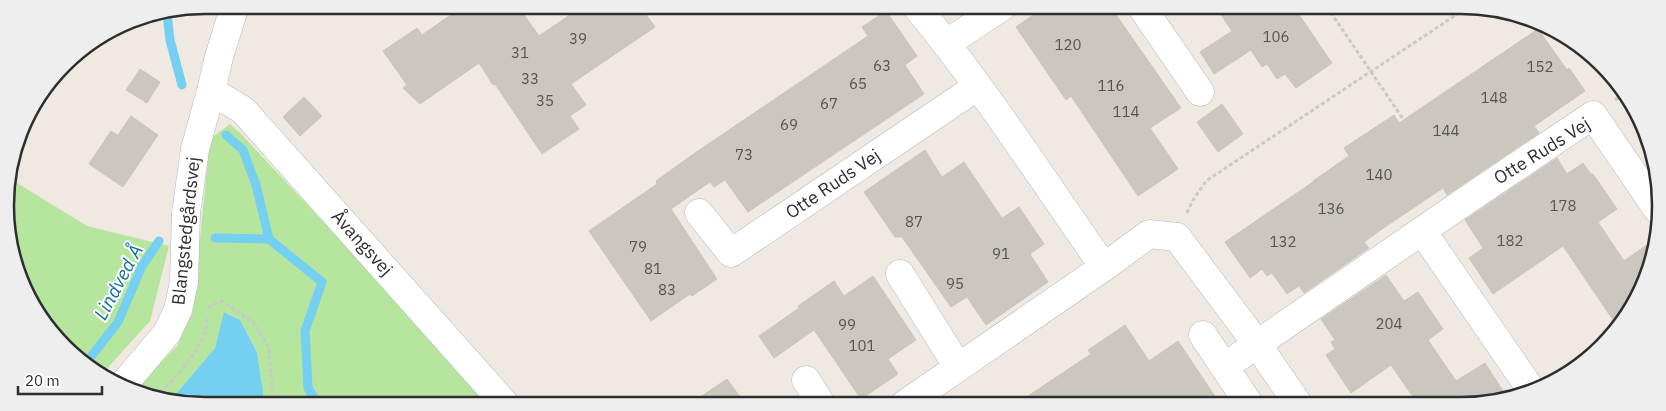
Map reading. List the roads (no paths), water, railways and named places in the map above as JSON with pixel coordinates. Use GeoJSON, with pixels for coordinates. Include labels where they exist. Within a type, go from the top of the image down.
{"type":"FeatureCollection","features":[{"type":"Feature","properties":{"kind":"street","name":"Blangstedgårdsvej"},"geometry":{"type":"LineString","coordinates":[[127,380],[167,333],[178,310],[182,295],[186,213],[195,149],[232,14]]}},
{"type":"Feature","properties":{"kind":"street"},"geometry":{"type":"LineString","coordinates":[[923,14],[947,43],[978,86],[1104,267]]}},
{"type":"Feature","properties":{"kind":"street"},"geometry":{"type":"LineString","coordinates":[[947,43],[991,14]]}},
{"type":"Feature","properties":{"kind":"street"},"geometry":{"type":"LineString","coordinates":[[1146,14],[1200,92]]}},
{"type":"Feature","properties":{"kind":"street","name":"Otte Ruds Vej"},"geometry":{"type":"LineString","coordinates":[[699,213],[730,253],[978,86]]}},
{"type":"Feature","properties":{"kind":"street","name":"Åvangsvej"},"geometry":{"type":"LineString","coordinates":[[211,91],[243,110],[499,397]]}},
{"type":"Feature","properties":{"kind":"street","name":"Otte Ruds Vej"},"geometry":{"type":"LineString","coordinates":[[1224,367],[1593,115],[1652,201]]}},
{"type":"Feature","properties":{"kind":"street"},"geometry":{"type":"LineString","coordinates":[[1422,231],[1528,385]]}},
{"type":"Feature","properties":{"kind":"street"},"geometry":{"type":"LineString","coordinates":[[916,397],[1149,234],[1178,237],[1257,344],[1293,397]]}},
{"type":"Feature","properties":{"kind":"street"},"geometry":{"type":"LineString","coordinates":[[900,274],[958,367]]}},
{"type":"Feature","properties":{"kind":"street"},"geometry":{"type":"LineString","coordinates":[[1202,335],[1244,397]]}},
{"type":"Feature","properties":{"kind":"street"},"geometry":{"type":"LineString","coordinates":[[806,380],[817,397]]}},
{"type":"Feature","properties":{"kind":"water"},"geometry":{"type":"Polygon","coordinates":[[[224,312],[240,320],[257,352],[264,397],[175,395],[215,348],[224,312]]]}},
{"type":"Feature","properties":{"kind":"waterway"},"geometry":{"type":"LineString","coordinates":[[167,17],[170,40],[182,85]]}},
{"type":"Feature","properties":{"kind":"waterway"},"geometry":{"type":"LineString","coordinates":[[226,135],[243,150],[256,185],[269,239]]}},
{"type":"Feature","properties":{"kind":"waterway","name":"Lindved Å"},"geometry":{"type":"LineString","coordinates":[[215,238],[269,239],[322,282],[305,331],[308,388],[314,397]]}},
{"type":"Feature","properties":{"kind":"waterway","name":"Lindved Å"},"geometry":{"type":"LineString","coordinates":[[90,358],[118,322],[142,266],[159,241]]}}]}
